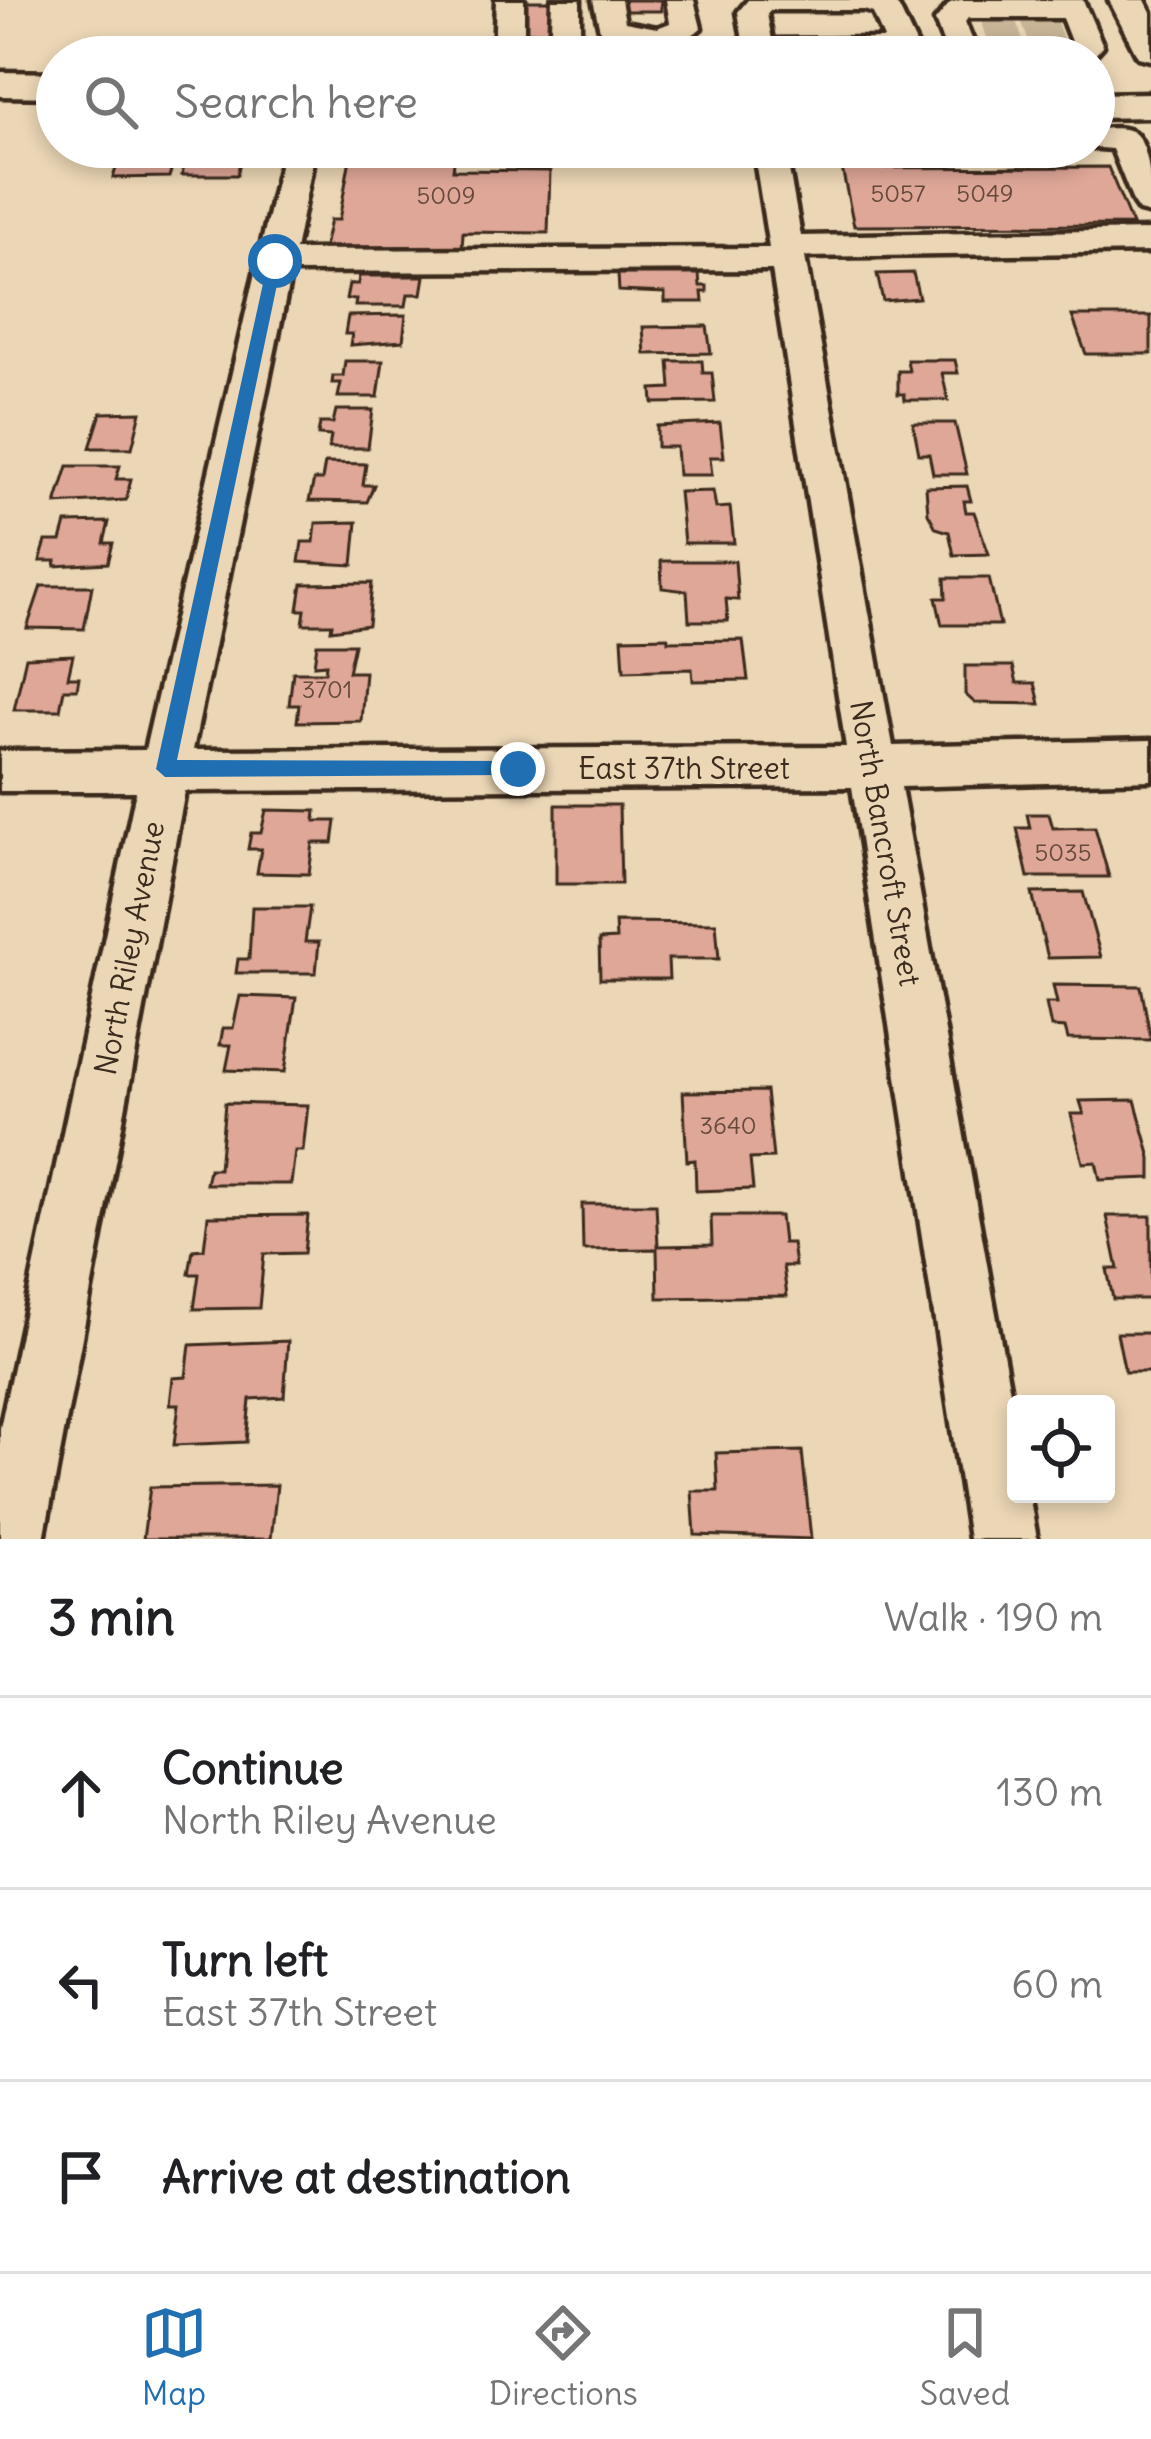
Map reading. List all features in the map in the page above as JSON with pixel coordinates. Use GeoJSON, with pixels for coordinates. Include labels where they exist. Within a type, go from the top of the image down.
{"type":"FeatureCollection","features":[{"type":"Feature","properties":{"kind":"main road"},"geometry":{"type":"LineString","coordinates":[[1127,0],[1148,41]]}},
{"type":"Feature","properties":{"kind":"main road"},"geometry":{"type":"LineString","coordinates":[[1115,83],[1151,83]]}},
{"type":"Feature","properties":{"kind":"main road"},"geometry":{"type":"LineString","coordinates":[[0,85],[36,85]]}},
{"type":"Feature","properties":{"kind":"main road"},"geometry":{"type":"LineString","coordinates":[[0,99],[36,99]]}},
{"type":"Feature","properties":{"kind":"main road"},"geometry":{"type":"LineString","coordinates":[[1115,106],[1151,105]]}},
{"type":"Feature","properties":{"kind":"street"},"geometry":{"type":"LineString","coordinates":[[508,36],[509,0]]}},
{"type":"Feature","properties":{"kind":"street"},"geometry":{"type":"LineString","coordinates":[[565,36],[566,0]]}},
{"type":"Feature","properties":{"kind":"street"},"geometry":{"type":"LineString","coordinates":[[607,0],[611,28],[632,36]]}},
{"type":"Feature","properties":{"kind":"street"},"geometry":{"type":"LineString","coordinates":[[675,36],[686,28],[680,0]]}},
{"type":"Feature","properties":{"kind":"street"},"geometry":{"type":"LineString","coordinates":[[955,36],[950,21],[960,9],[1036,12],[1067,35]]}},
{"type":"Feature","properties":{"kind":"street"},"geometry":{"type":"LineString","coordinates":[[1115,39],[1148,41]]}},
{"type":"Feature","properties":{"kind":"street"},"geometry":{"type":"LineString","coordinates":[[1115,140],[1124,140],[1151,204]]}},
{"type":"Feature","properties":{"kind":"street","name":"North Riley Avenue"},"geometry":{"type":"LineString","coordinates":[[10,1539],[165,769],[295,168]]}},
{"type":"Feature","properties":{"kind":"street","name":"North Bancroft Street"},"geometry":{"type":"LineString","coordinates":[[773,168],[1003,1539]]}},
{"type":"Feature","properties":{"kind":"street"},"geometry":{"type":"LineString","coordinates":[[275,261],[787,253],[1151,241]]}},
{"type":"Feature","properties":{"kind":"street","name":"East 37th Street"},"geometry":{"type":"LineString","coordinates":[[0,771],[873,767],[1151,760]]}},
{"type":"Feature","properties":{"kind":"building"},"geometry":{"type":"Polygon","coordinates":[[[615,0],[661,0],[661,11],[616,11],[615,0]]]}},
{"type":"Feature","properties":{"kind":"building"},"geometry":{"type":"Polygon","coordinates":[[[525,1],[552,1],[551,32],[523,32],[525,1]]]}},
{"type":"Feature","properties":{"kind":"building"},"geometry":{"type":"Polygon","coordinates":[[[116,168],[172,168],[169,177],[113,178],[116,168]]]}},
{"type":"Feature","properties":{"kind":"building"},"geometry":{"type":"Polygon","coordinates":[[[184,168],[239,168],[237,175],[182,175],[184,168]]]}},
{"type":"Feature","properties":{"kind":"building"},"geometry":{"type":"Polygon","coordinates":[[[348,168],[550,171],[548,233],[463,232],[462,250],[324,247],[330,220],[339,220],[348,168]]]}},
{"type":"Feature","properties":{"kind":"building"},"geometry":{"type":"Polygon","coordinates":[[[842,168],[1108,168],[1132,225],[854,226],[842,168]]]}},
{"type":"Feature","properties":{"kind":"building"},"geometry":{"type":"Polygon","coordinates":[[[913,273],[919,298],[883,301],[877,274],[913,273]]]}},
{"type":"Feature","properties":{"kind":"building"},"geometry":{"type":"Polygon","coordinates":[[[618,274],[699,274],[700,286],[707,286],[707,292],[702,292],[703,302],[665,302],[665,293],[619,291],[618,274]]]}},
{"type":"Feature","properties":{"kind":"building"},"geometry":{"type":"Polygon","coordinates":[[[359,276],[425,276],[422,294],[408,294],[406,306],[355,306],[356,299],[346,299],[349,284],[358,284],[359,276]]]}},
{"type":"Feature","properties":{"kind":"building"},"geometry":{"type":"Polygon","coordinates":[[[406,315],[403,341],[350,345],[352,334],[345,334],[348,316],[406,315]]]}},
{"type":"Feature","properties":{"kind":"building"},"geometry":{"type":"Polygon","coordinates":[[[1072,316],[1151,316],[1151,354],[1086,354],[1072,316]]]}},
{"type":"Feature","properties":{"kind":"building"},"geometry":{"type":"Polygon","coordinates":[[[707,326],[711,353],[645,354],[643,327],[707,326]]]}},
{"type":"Feature","properties":{"kind":"building"},"geometry":{"type":"Polygon","coordinates":[[[907,360],[955,360],[958,373],[942,373],[948,400],[905,400],[904,394],[898,394],[898,371],[909,371],[907,360]]]}},
{"type":"Feature","properties":{"kind":"building"},"geometry":{"type":"Polygon","coordinates":[[[345,361],[383,361],[378,397],[338,397],[341,383],[332,383],[333,376],[343,376],[345,361]]]}},
{"type":"Feature","properties":{"kind":"building"},"geometry":{"type":"Polygon","coordinates":[[[669,361],[702,361],[703,373],[712,373],[715,402],[653,403],[652,389],[671,388],[669,361]]]}},
{"type":"Feature","properties":{"kind":"building"},"geometry":{"type":"Polygon","coordinates":[[[336,410],[373,410],[368,448],[329,448],[331,436],[318,435],[320,423],[333,423],[336,410]]]}},
{"type":"Feature","properties":{"kind":"building"},"geometry":{"type":"Polygon","coordinates":[[[141,412],[132,448],[90,448],[101,413],[141,412]]]}},
{"type":"Feature","properties":{"kind":"building"},"geometry":{"type":"Polygon","coordinates":[[[720,423],[724,457],[710,457],[712,475],[678,475],[676,447],[657,447],[657,426],[720,423]]]}},
{"type":"Feature","properties":{"kind":"building"},"geometry":{"type":"Polygon","coordinates":[[[913,423],[955,423],[967,474],[933,474],[929,454],[919,454],[913,423]]]}},
{"type":"Feature","properties":{"kind":"building"},"geometry":{"type":"Polygon","coordinates":[[[325,463],[366,464],[363,485],[374,485],[367,502],[309,501],[314,480],[322,480],[325,463]]]}},
{"type":"Feature","properties":{"kind":"building"},"geometry":{"type":"Polygon","coordinates":[[[68,466],[120,466],[116,479],[131,479],[126,500],[56,504],[68,466]]]}},
{"type":"Feature","properties":{"kind":"building"},"geometry":{"type":"Polygon","coordinates":[[[967,486],[971,501],[964,501],[966,512],[974,512],[989,554],[954,555],[949,532],[936,528],[928,513],[926,487],[967,486]]]}},
{"type":"Feature","properties":{"kind":"building"},"geometry":{"type":"Polygon","coordinates":[[[713,491],[716,508],[730,507],[734,543],[684,543],[679,492],[713,491]]]}},
{"type":"Feature","properties":{"kind":"building"},"geometry":{"type":"Polygon","coordinates":[[[109,522],[104,543],[113,543],[108,563],[55,566],[56,561],[40,561],[46,541],[61,541],[66,523],[109,522]]]}},
{"type":"Feature","properties":{"kind":"building"},"geometry":{"type":"Polygon","coordinates":[[[357,522],[353,565],[299,562],[302,542],[314,542],[316,523],[357,522]]]}},
{"type":"Feature","properties":{"kind":"building"},"geometry":{"type":"Polygon","coordinates":[[[661,561],[735,561],[738,600],[726,599],[728,621],[689,621],[687,591],[662,588],[661,561]]]}},
{"type":"Feature","properties":{"kind":"building"},"geometry":{"type":"Polygon","coordinates":[[[945,578],[989,578],[1000,625],[942,625],[936,598],[946,598],[945,578]]]}},
{"type":"Feature","properties":{"kind":"building"},"geometry":{"type":"Polygon","coordinates":[[[372,583],[368,625],[331,630],[332,624],[303,624],[305,610],[298,610],[302,584],[372,583]]]}},
{"type":"Feature","properties":{"kind":"building"},"geometry":{"type":"Polygon","coordinates":[[[41,586],[92,586],[84,629],[27,628],[41,586]]]}},
{"type":"Feature","properties":{"kind":"building"},"geometry":{"type":"Polygon","coordinates":[[[668,637],[668,641],[743,640],[748,680],[693,681],[692,669],[624,671],[622,638],[668,637]]]}},
{"type":"Feature","properties":{"kind":"building"},"geometry":{"type":"Polygon","coordinates":[[[317,644],[354,644],[348,672],[365,672],[361,721],[297,722],[299,705],[289,705],[293,672],[325,672],[326,664],[314,665],[317,644]]]}},
{"type":"Feature","properties":{"kind":"building"},"geometry":{"type":"Polygon","coordinates":[[[73,655],[68,677],[79,677],[77,689],[64,689],[60,710],[14,710],[26,657],[73,655]]]}},
{"type":"Feature","properties":{"kind":"building"},"geometry":{"type":"Polygon","coordinates":[[[965,666],[1013,666],[1017,683],[1035,683],[1040,704],[975,703],[965,694],[965,666]]]}},
{"type":"Feature","properties":{"kind":"building"},"geometry":{"type":"Polygon","coordinates":[[[556,805],[619,805],[621,884],[556,884],[556,805]]]}},
{"type":"Feature","properties":{"kind":"building"},"geometry":{"type":"Polygon","coordinates":[[[266,810],[316,811],[315,821],[336,821],[333,843],[313,843],[309,874],[257,873],[261,849],[248,849],[251,833],[261,833],[266,810]]]}},
{"type":"Feature","properties":{"kind":"building"},"geometry":{"type":"Polygon","coordinates":[[[1027,814],[1049,814],[1053,828],[1095,827],[1109,877],[1028,877],[1017,828],[1030,828],[1027,814]]]}},
{"type":"Feature","properties":{"kind":"building"},"geometry":{"type":"Polygon","coordinates":[[[1083,892],[1101,957],[1048,958],[1032,893],[1083,892]]]}},
{"type":"Feature","properties":{"kind":"building"},"geometry":{"type":"Polygon","coordinates":[[[252,907],[310,907],[305,942],[319,942],[316,973],[236,973],[238,959],[249,959],[252,907]]]}},
{"type":"Feature","properties":{"kind":"building"},"geometry":{"type":"Polygon","coordinates":[[[615,922],[716,923],[719,959],[668,959],[669,979],[600,979],[599,940],[616,939],[615,922]]]}},
{"type":"Feature","properties":{"kind":"building"},"geometry":{"type":"Polygon","coordinates":[[[1053,985],[1141,986],[1151,1040],[1068,1039],[1065,1028],[1051,1027],[1046,1003],[1057,1003],[1053,985]]]}},
{"type":"Feature","properties":{"kind":"building"},"geometry":{"type":"Polygon","coordinates":[[[240,996],[296,998],[285,1072],[226,1070],[231,1045],[220,1045],[223,1028],[233,1028],[240,996]]]}},
{"type":"Feature","properties":{"kind":"building"},"geometry":{"type":"Polygon","coordinates":[[[766,1091],[773,1158],[750,1159],[753,1189],[696,1191],[695,1160],[687,1161],[683,1092],[766,1091]]]}},
{"type":"Feature","properties":{"kind":"building"},"geometry":{"type":"Polygon","coordinates":[[[1135,1100],[1151,1158],[1151,1178],[1100,1180],[1096,1162],[1083,1163],[1071,1114],[1084,1114],[1080,1101],[1135,1100]]]}},
{"type":"Feature","properties":{"kind":"building"},"geometry":{"type":"Polygon","coordinates":[[[225,1103],[308,1105],[303,1151],[295,1151],[291,1184],[206,1184],[209,1169],[219,1169],[225,1103]]]}},
{"type":"Feature","properties":{"kind":"building"},"geometry":{"type":"Polygon","coordinates":[[[582,1204],[656,1204],[658,1246],[712,1245],[711,1216],[780,1216],[783,1243],[792,1243],[795,1266],[783,1266],[787,1296],[658,1298],[657,1249],[583,1250],[582,1204]]]}},
{"type":"Feature","properties":{"kind":"building"},"geometry":{"type":"Polygon","coordinates":[[[308,1215],[304,1253],[264,1254],[259,1308],[194,1309],[199,1274],[189,1274],[193,1250],[204,1249],[208,1216],[308,1215]]]}},
{"type":"Feature","properties":{"kind":"building"},"geometry":{"type":"Polygon","coordinates":[[[1107,1216],[1151,1216],[1151,1299],[1113,1299],[1107,1269],[1118,1269],[1107,1216]]]}},
{"type":"Feature","properties":{"kind":"building"},"geometry":{"type":"Polygon","coordinates":[[[1117,1333],[1151,1333],[1151,1380],[1149,1372],[1125,1372],[1117,1333]]]}},
{"type":"Feature","properties":{"kind":"building"},"geometry":{"type":"Polygon","coordinates":[[[288,1341],[284,1397],[250,1399],[246,1442],[174,1445],[179,1404],[170,1404],[173,1378],[186,1377],[190,1345],[288,1341]]]}},
{"type":"Feature","properties":{"kind":"building"},"geometry":{"type":"Polygon","coordinates":[[[802,1451],[811,1539],[695,1535],[692,1491],[718,1491],[716,1453],[802,1451]]]}},
{"type":"Feature","properties":{"kind":"building"},"geometry":{"type":"Polygon","coordinates":[[[277,1485],[271,1539],[143,1539],[150,1487],[277,1485]]]}},
{"type":"Feature","properties":{"kind":"tunnel"},"geometry":{"type":"LineString","coordinates":[[997,16],[1004,36]]}},
{"type":"Feature","properties":{"kind":"tunnel"},"geometry":{"type":"LineString","coordinates":[[1037,16],[1044,36]]}},
{"type":"Feature","properties":{"kind":"route"},"geometry":{"type":"LineString","coordinates":[[275,261],[165,769],[518,769]]}}]}
